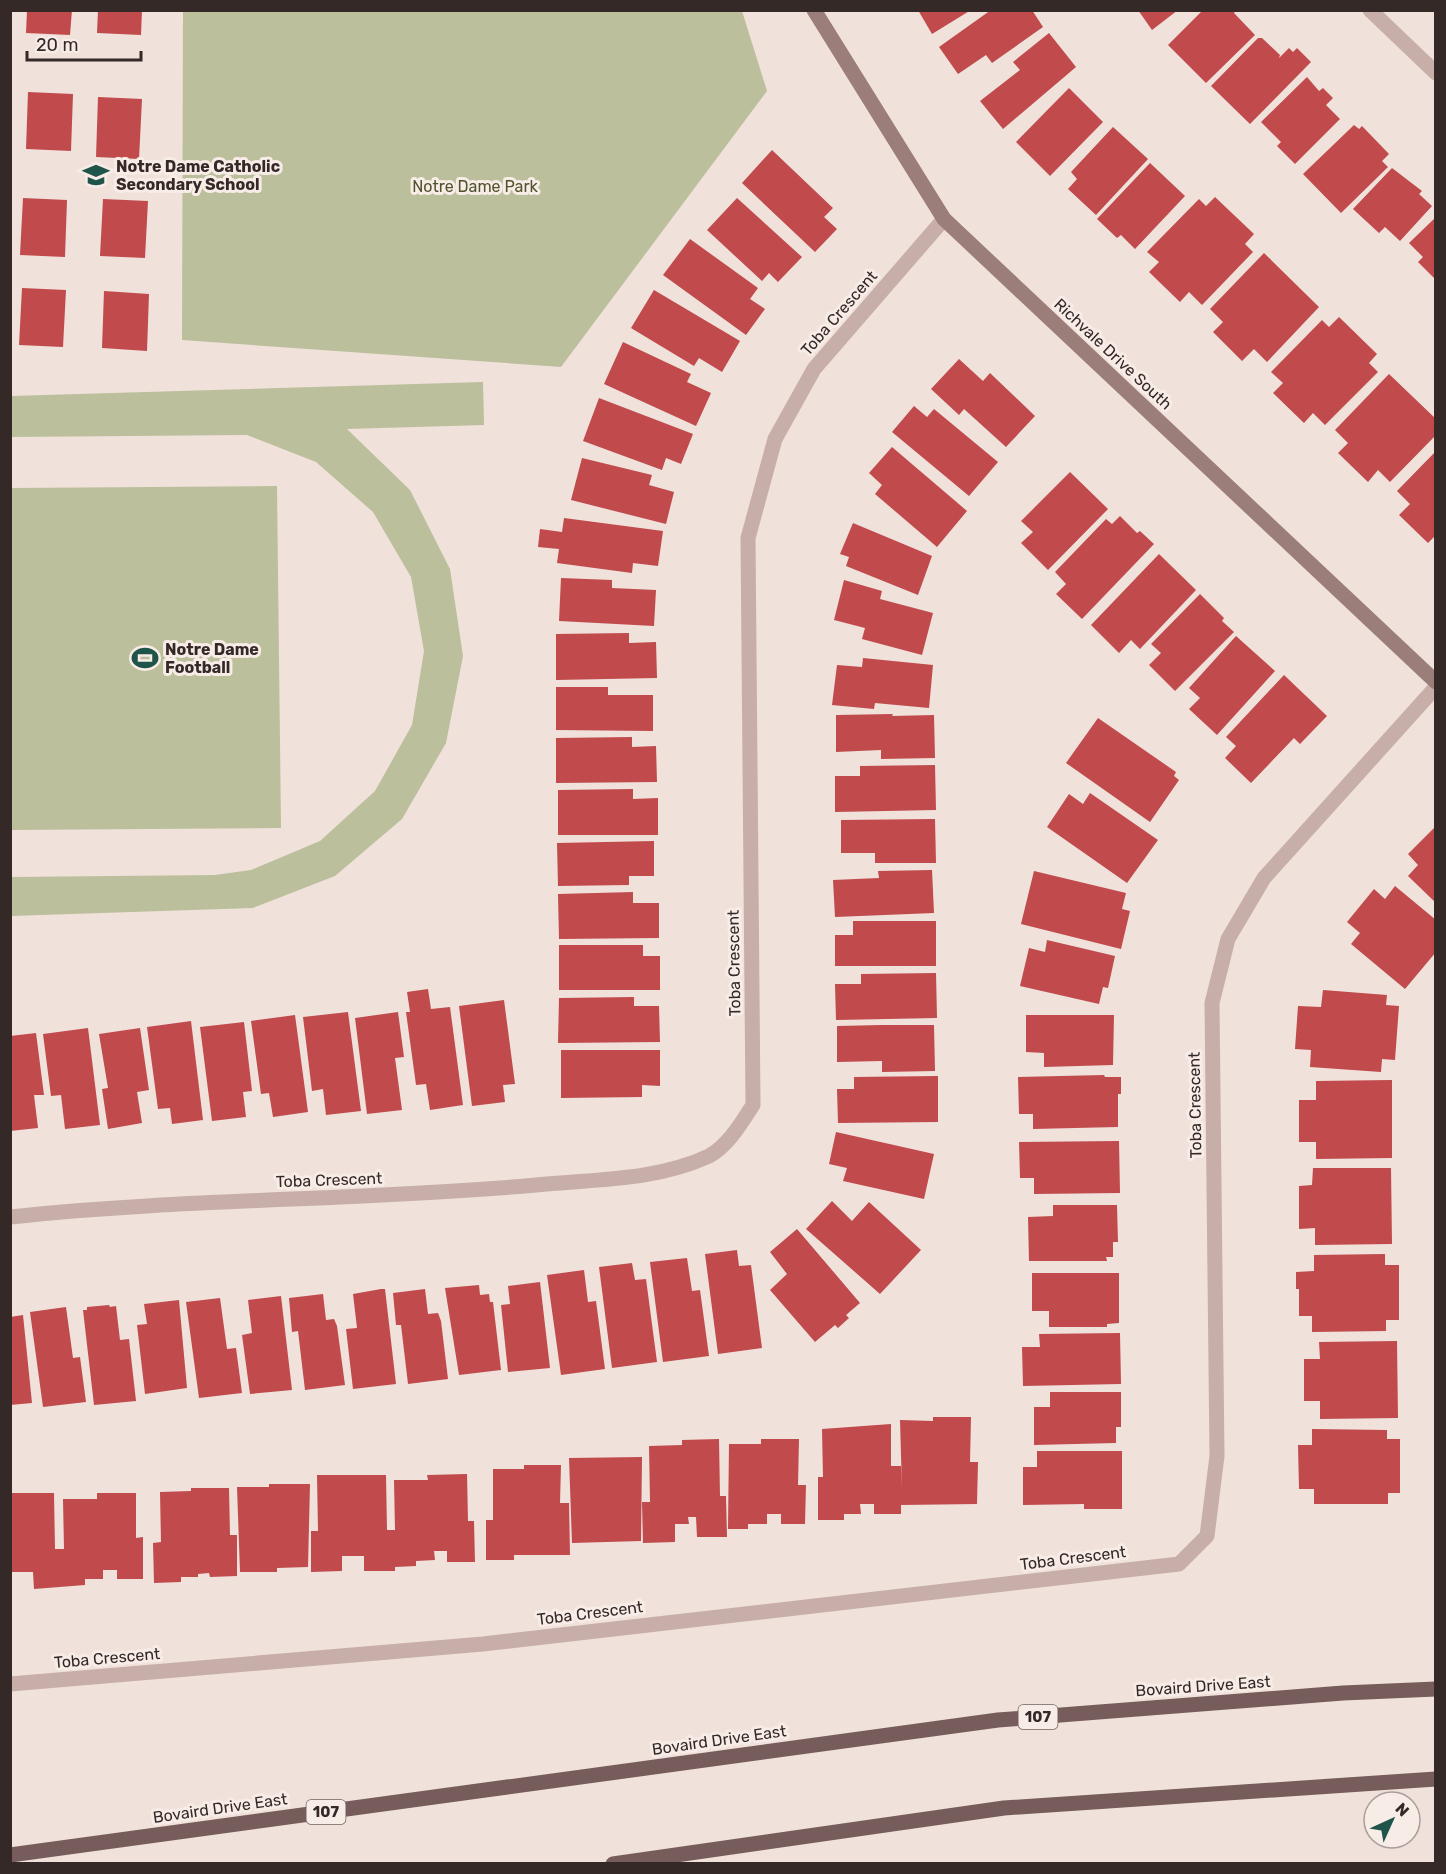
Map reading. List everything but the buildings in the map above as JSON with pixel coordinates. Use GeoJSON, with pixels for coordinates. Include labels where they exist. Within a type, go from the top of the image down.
{"type":"FeatureCollection","features":[{"type":"Feature","properties":{"kind":"main road","name":"Bovaird Drive East"},"geometry":{"type":"LineString","coordinates":[[10,1855],[998,1720],[1343,1693],[1436,1689]]}},
{"type":"Feature","properties":{"kind":"main road"},"geometry":{"type":"LineString","coordinates":[[613,1863],[1004,1808],[1436,1779]]}},
{"type":"Feature","properties":{"kind":"street","name":"Richvale Drive South"},"geometry":{"type":"LineString","coordinates":[[814,10],[944,219],[1436,682]]}},
{"type":"Feature","properties":{"kind":"street"},"geometry":{"type":"LineString","coordinates":[[1370,10],[1436,73]]}},
{"type":"Feature","properties":{"kind":"street","name":"Toba Crescent"},"geometry":{"type":"LineString","coordinates":[[10,1217],[84,1209],[441,1194],[665,1172],[711,1155],[738,1129],[753,1105],[748,538],[775,440],[814,369],[944,219]]}},
{"type":"Feature","properties":{"kind":"street","name":"Toba Crescent"},"geometry":{"type":"LineString","coordinates":[[10,1684],[483,1644],[1179,1564],[1207,1536],[1217,1456],[1212,1003],[1228,939],[1264,878],[1436,687]]}},
{"type":"Feature","properties":{"kind":"green space","name":"Notre Dame Park"},"geometry":{"type":"Polygon","coordinates":[[[183,11],[742,11],[767,91],[561,367],[182,340],[183,11]]]}},
{"type":"Feature","properties":{"kind":"green space"},"geometry":{"type":"Polygon","coordinates":[[[483,382],[484,425],[347,429],[410,490],[450,569],[463,656],[446,743],[402,819],[335,876],[253,908],[11,916],[11,877],[215,875],[251,870],[320,841],[375,791],[412,725],[424,651],[411,577],[373,512],[316,462],[247,435],[11,437],[11,396],[483,382]]]}},
{"type":"Feature","properties":{"kind":"green space","name":"Notre Dame Football"},"geometry":{"type":"Polygon","coordinates":[[[277,486],[281,828],[11,830],[11,488],[277,486]]]}},
{"type":"Feature","properties":{"kind":"place","name":"Notre Dame Catholic Secondary School"},"geometry":{"type":"Point","coordinates":[96,175]}},
{"type":"Feature","properties":{"kind":"place","name":"Notre Dame Football"},"geometry":{"type":"Point","coordinates":[145,658]}}]}
